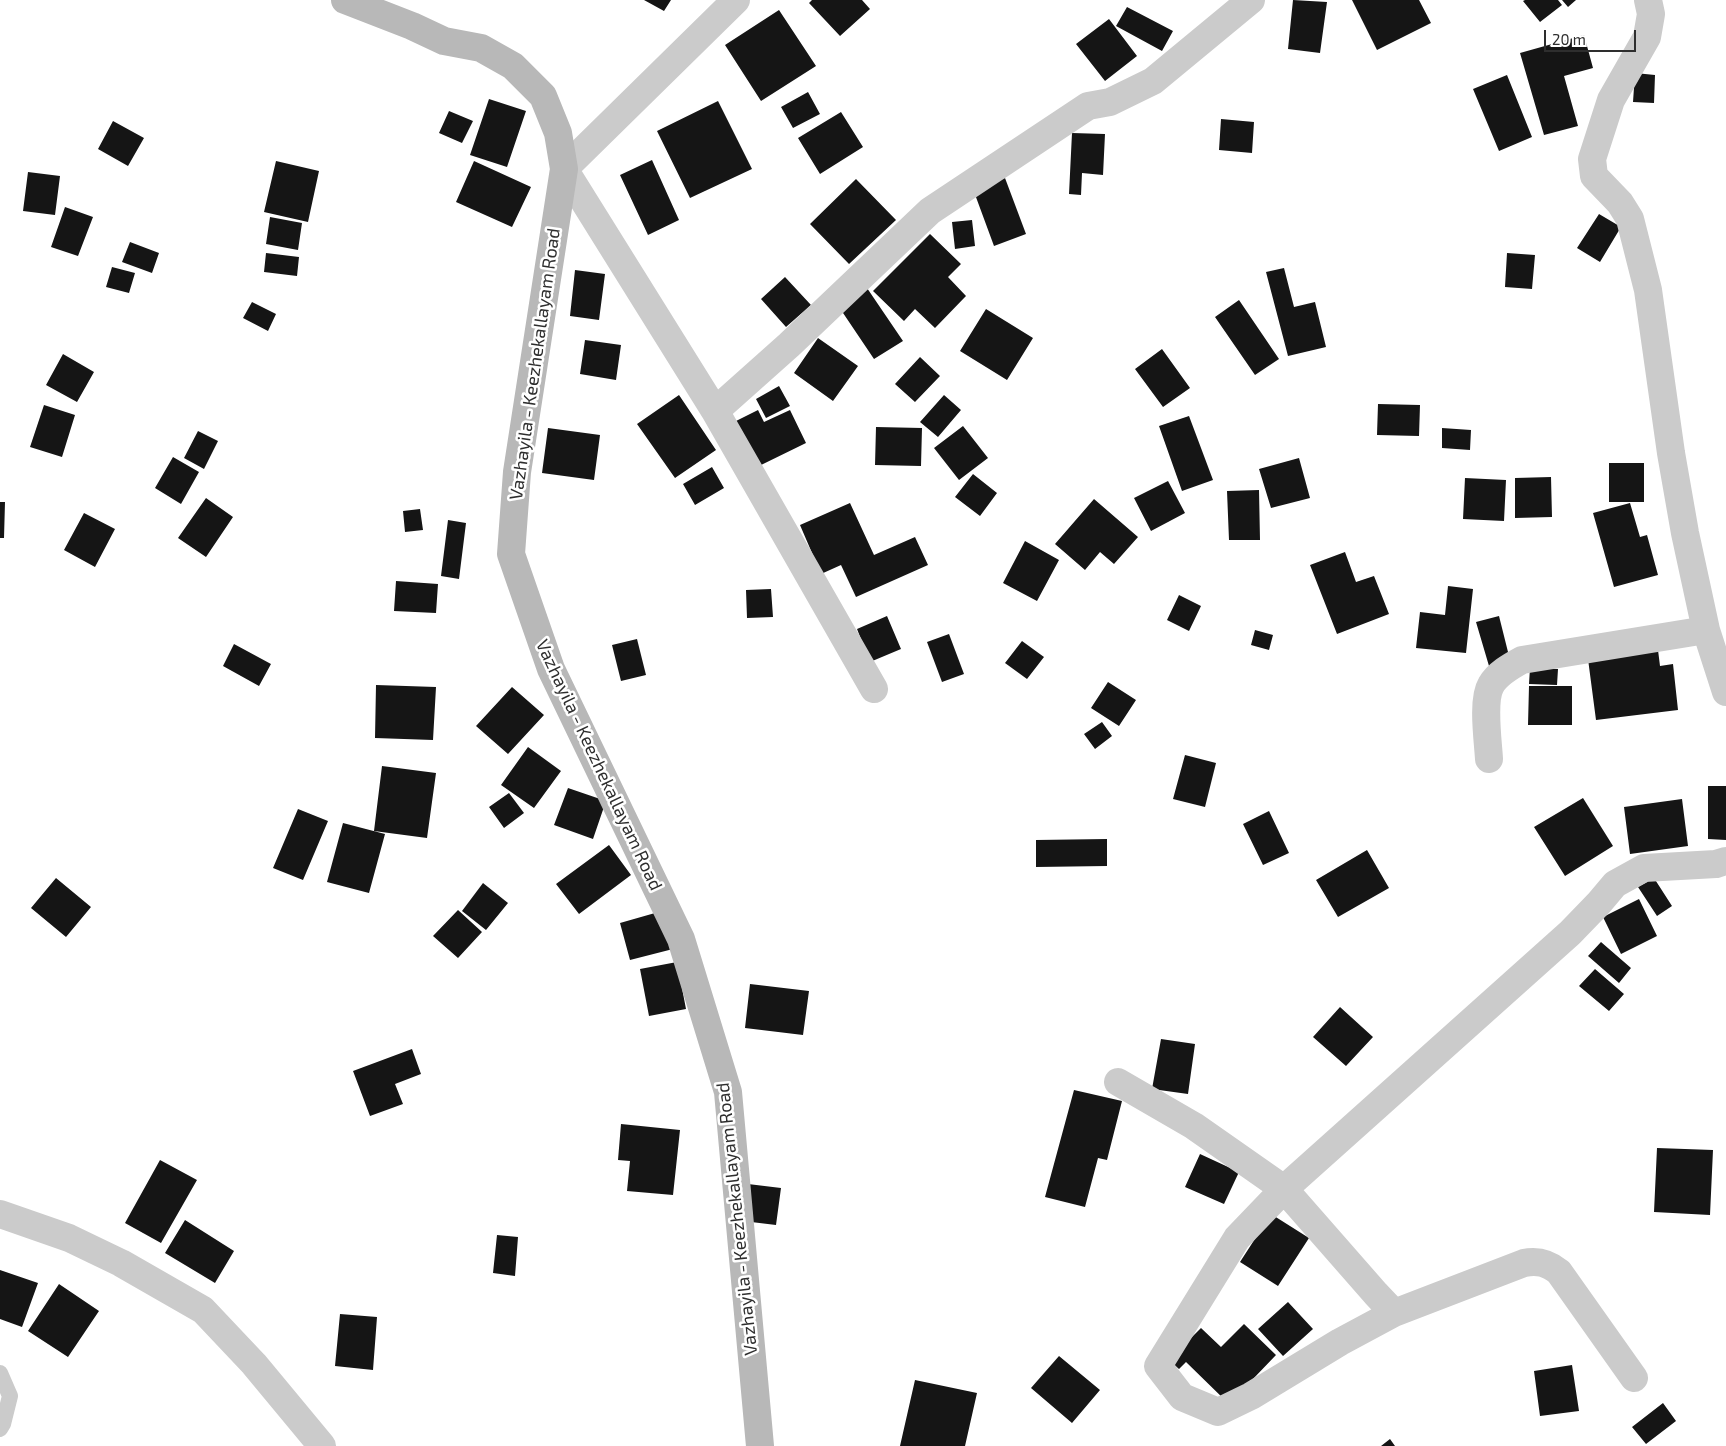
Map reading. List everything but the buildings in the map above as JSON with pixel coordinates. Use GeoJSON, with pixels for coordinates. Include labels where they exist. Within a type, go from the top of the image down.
{"type":"FeatureCollection","features":[{"type":"Feature","properties":{"kind":"street"},"geometry":{"type":"LineString","coordinates":[[736,0],[564,169],[715,411],[874,689]]}},
{"type":"Feature","properties":{"kind":"street"},"geometry":{"type":"LineString","coordinates":[[715,411],[789,345],[930,211],[1088,106],[1110,102],[1153,81],[1251,0]]}},
{"type":"Feature","properties":{"kind":"street"},"geometry":{"type":"LineString","coordinates":[[1648,0],[1651,14],[1647,37],[1611,100],[1592,159],[1594,176],[1620,203],[1630,219],[1648,290],[1684,533],[1706,630],[1726,692]]}},
{"type":"Feature","properties":{"kind":"street","name":"Vazhayila - Keezhekallayam Road"},"geometry":{"type":"LineString","coordinates":[[359,3],[444,41],[481,48],[513,66],[543,96],[558,133],[564,169],[517,472],[511,554],[551,669],[681,939],[728,1092],[760,1446]]}},
{"type":"Feature","properties":{"kind":"street"},"geometry":{"type":"LineString","coordinates":[[1489,759],[1485,711],[1490,685],[1509,668],[1522,660],[1706,630]]}},
{"type":"Feature","properties":{"kind":"street"},"geometry":{"type":"LineString","coordinates":[[1634,1378],[1559,1272],[1538,1261],[1524,1263],[1394,1312],[1340,1342],[1252,1396],[1218,1412],[1182,1397],[1158,1366],[1237,1238],[1246,1227],[1284,1189],[1570,934],[1615,884],[1644,868],[1716,864],[1726,861]]}},
{"type":"Feature","properties":{"kind":"street"},"geometry":{"type":"LineString","coordinates":[[1118,1082],[1194,1126],[1284,1189],[1394,1312]]}},
{"type":"Feature","properties":{"kind":"street"},"geometry":{"type":"LineString","coordinates":[[0,1214],[75,1241],[121,1263],[203,1310],[254,1364],[322,1446]]}},
{"type":"Feature","properties":{"kind":"lane"},"geometry":{"type":"LineString","coordinates":[[0,1374],[10,1396],[0,1429]]}}]}
